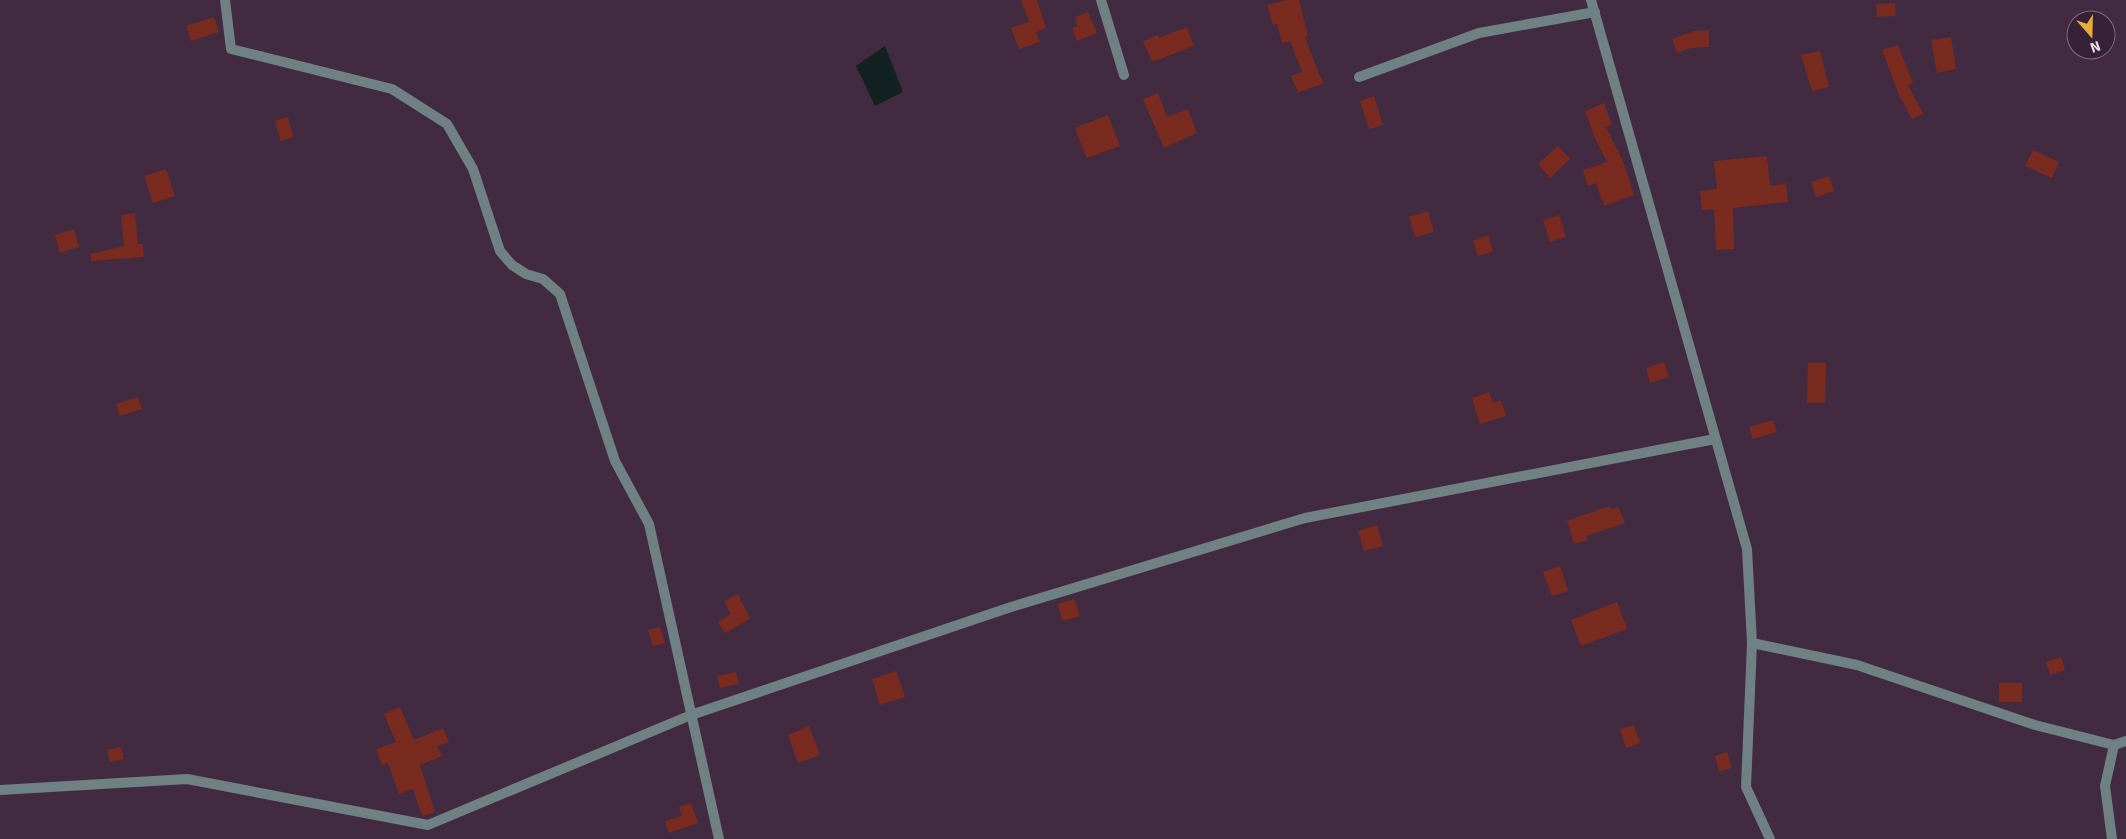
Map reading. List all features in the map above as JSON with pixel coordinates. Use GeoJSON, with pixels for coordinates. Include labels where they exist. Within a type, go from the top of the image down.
{"type":"FeatureCollection","features":[{"type":"Feature","properties":{"kind":"street"},"geometry":{"type":"LineString","coordinates":[[225,0],[231,49],[392,89],[447,124],[473,169],[500,251],[512,265],[526,274],[543,278],[560,294],[615,461],[649,524],[719,839]]}},
{"type":"Feature","properties":{"kind":"street"},"geometry":{"type":"LineString","coordinates":[[1101,0],[1124,75]]}},
{"type":"Feature","properties":{"kind":"street"},"geometry":{"type":"LineString","coordinates":[[1591,0],[1747,549],[1752,644],[1746,787],[1770,839]]}},
{"type":"Feature","properties":{"kind":"street"},"geometry":{"type":"LineString","coordinates":[[1359,76],[1479,33],[1595,12]]}},
{"type":"Feature","properties":{"kind":"street"},"geometry":{"type":"LineString","coordinates":[[0,790],[187,779],[428,826],[691,715],[1011,607],[1304,518],[1715,438]]}},
{"type":"Feature","properties":{"kind":"street"},"geometry":{"type":"LineString","coordinates":[[1752,644],[1857,666],[2035,725],[2114,745],[2126,741]]}},
{"type":"Feature","properties":{"kind":"street"},"geometry":{"type":"LineString","coordinates":[[2112,839],[2105,786],[2114,745]]}},
{"type":"Feature","properties":{"kind":"shaded area"},"geometry":{"type":"Polygon","coordinates":[[[885,46],[903,92],[875,106],[856,66],[885,46]]]}},
{"type":"Feature","properties":{"kind":"building"},"geometry":{"type":"Polygon","coordinates":[[[1021,0],[1037,0],[1046,28],[1036,32],[1040,42],[1019,49],[1011,28],[1029,22],[1021,0]]]}},
{"type":"Feature","properties":{"kind":"building"},"geometry":{"type":"Polygon","coordinates":[[[1285,0],[1299,0],[1308,36],[1305,37],[1324,83],[1298,93],[1291,76],[1302,72],[1290,41],[1282,43],[1277,24],[1273,25],[1267,5],[1285,0]]]}},
{"type":"Feature","properties":{"kind":"building"},"geometry":{"type":"Polygon","coordinates":[[[1895,3],[1896,16],[1877,17],[1876,4],[1895,3]]]}},
{"type":"Feature","properties":{"kind":"building"},"geometry":{"type":"Polygon","coordinates":[[[1088,12],[1097,33],[1077,41],[1072,28],[1078,26],[1075,17],[1088,12]]]}},
{"type":"Feature","properties":{"kind":"building"},"geometry":{"type":"Polygon","coordinates":[[[214,17],[219,32],[191,41],[186,26],[214,17]]]}},
{"type":"Feature","properties":{"kind":"building"},"geometry":{"type":"Polygon","coordinates":[[[1187,27],[1194,46],[1152,62],[1143,41],[1158,35],[1159,38],[1187,27]]]}},
{"type":"Feature","properties":{"kind":"building"},"geometry":{"type":"Polygon","coordinates":[[[1709,30],[1709,47],[1691,48],[1677,53],[1672,39],[1694,31],[1709,30]]]}},
{"type":"Feature","properties":{"kind":"building"},"geometry":{"type":"Polygon","coordinates":[[[1951,37],[1956,69],[1937,73],[1931,40],[1951,37]]]}},
{"type":"Feature","properties":{"kind":"building"},"geometry":{"type":"Polygon","coordinates":[[[1898,45],[1913,83],[1908,85],[1923,114],[1912,119],[1899,95],[1882,50],[1898,45]]]}},
{"type":"Feature","properties":{"kind":"building"},"geometry":{"type":"Polygon","coordinates":[[[1820,51],[1829,87],[1812,91],[1801,55],[1820,51]]]}},
{"type":"Feature","properties":{"kind":"building"},"geometry":{"type":"Polygon","coordinates":[[[1158,93],[1167,117],[1188,109],[1197,133],[1164,148],[1143,99],[1158,93]]]}},
{"type":"Feature","properties":{"kind":"building"},"geometry":{"type":"Polygon","coordinates":[[[1374,96],[1383,125],[1369,129],[1360,101],[1374,96]]]}},
{"type":"Feature","properties":{"kind":"building"},"geometry":{"type":"Polygon","coordinates":[[[1604,103],[1612,125],[1606,127],[1623,161],[1634,195],[1604,206],[1596,183],[1588,186],[1583,170],[1607,162],[1595,138],[1585,111],[1604,103]]]}},
{"type":"Feature","properties":{"kind":"building"},"geometry":{"type":"Polygon","coordinates":[[[1108,115],[1120,146],[1087,158],[1075,128],[1108,115]]]}},
{"type":"Feature","properties":{"kind":"building"},"geometry":{"type":"Polygon","coordinates":[[[288,117],[293,137],[281,141],[275,121],[288,117]]]}},
{"type":"Feature","properties":{"kind":"building"},"geometry":{"type":"Polygon","coordinates":[[[1558,146],[1570,159],[1550,178],[1538,164],[1558,146]]]}},
{"type":"Feature","properties":{"kind":"building"},"geometry":{"type":"Polygon","coordinates":[[[2033,150],[2059,162],[2052,178],[2025,166],[2033,150]]]}},
{"type":"Feature","properties":{"kind":"building"},"geometry":{"type":"Polygon","coordinates":[[[1767,156],[1770,186],[1786,183],[1788,202],[1733,208],[1734,249],[1716,250],[1714,209],[1702,210],[1700,191],[1717,189],[1714,161],[1767,156]]]}},
{"type":"Feature","properties":{"kind":"building"},"geometry":{"type":"Polygon","coordinates":[[[166,169],[175,196],[153,203],[144,176],[166,169]]]}},
{"type":"Feature","properties":{"kind":"building"},"geometry":{"type":"Polygon","coordinates":[[[1829,176],[1834,191],[1816,197],[1811,182],[1829,176]]]}},
{"type":"Feature","properties":{"kind":"building"},"geometry":{"type":"Polygon","coordinates":[[[1428,211],[1434,232],[1415,237],[1409,217],[1428,211]]]}},
{"type":"Feature","properties":{"kind":"building"},"geometry":{"type":"Polygon","coordinates":[[[135,213],[138,244],[143,244],[144,257],[91,261],[90,254],[124,246],[121,215],[135,213]]]}},
{"type":"Feature","properties":{"kind":"building"},"geometry":{"type":"Polygon","coordinates":[[[1559,215],[1566,237],[1550,242],[1543,220],[1559,215]]]}},
{"type":"Feature","properties":{"kind":"building"},"geometry":{"type":"Polygon","coordinates":[[[74,229],[79,247],[60,253],[55,235],[74,229]]]}},
{"type":"Feature","properties":{"kind":"building"},"geometry":{"type":"Polygon","coordinates":[[[1488,235],[1493,251],[1478,256],[1473,241],[1488,235]]]}},
{"type":"Feature","properties":{"kind":"building"},"geometry":{"type":"Polygon","coordinates":[[[1664,362],[1669,377],[1650,383],[1646,368],[1664,362]]]}},
{"type":"Feature","properties":{"kind":"building"},"geometry":{"type":"Polygon","coordinates":[[[1808,363],[1826,363],[1825,403],[1807,403],[1808,363]]]}},
{"type":"Feature","properties":{"kind":"building"},"geometry":{"type":"Polygon","coordinates":[[[1489,392],[1493,403],[1501,400],[1506,416],[1480,424],[1472,398],[1489,392]]]}},
{"type":"Feature","properties":{"kind":"building"},"geometry":{"type":"Polygon","coordinates":[[[138,397],[142,409],[120,416],[116,404],[138,397]]]}},
{"type":"Feature","properties":{"kind":"building"},"geometry":{"type":"Polygon","coordinates":[[[1773,420],[1777,432],[1753,439],[1749,427],[1773,420]]]}},
{"type":"Feature","properties":{"kind":"building"},"geometry":{"type":"Polygon","coordinates":[[[1609,506],[1611,510],[1618,507],[1625,523],[1586,536],[1588,540],[1574,544],[1567,521],[1609,506]]]}},
{"type":"Feature","properties":{"kind":"building"},"geometry":{"type":"Polygon","coordinates":[[[1377,525],[1383,546],[1364,551],[1358,531],[1377,525]]]}},
{"type":"Feature","properties":{"kind":"building"},"geometry":{"type":"Polygon","coordinates":[[[1560,566],[1568,591],[1552,596],[1543,572],[1560,566]]]}},
{"type":"Feature","properties":{"kind":"building"},"geometry":{"type":"Polygon","coordinates":[[[738,594],[750,619],[725,633],[718,622],[731,614],[724,602],[738,594]]]}},
{"type":"Feature","properties":{"kind":"building"},"geometry":{"type":"Polygon","coordinates":[[[1074,599],[1080,616],[1063,621],[1057,604],[1074,599]]]}},
{"type":"Feature","properties":{"kind":"building"},"geometry":{"type":"Polygon","coordinates":[[[1617,602],[1627,629],[1581,646],[1571,620],[1617,602]]]}},
{"type":"Feature","properties":{"kind":"building"},"geometry":{"type":"Polygon","coordinates":[[[660,627],[665,643],[653,646],[648,630],[660,627]]]}},
{"type":"Feature","properties":{"kind":"building"},"geometry":{"type":"Polygon","coordinates":[[[2061,657],[2065,670],[2050,675],[2046,662],[2061,657]]]}},
{"type":"Feature","properties":{"kind":"building"},"geometry":{"type":"Polygon","coordinates":[[[896,671],[905,697],[880,705],[872,679],[896,671]]]}},
{"type":"Feature","properties":{"kind":"building"},"geometry":{"type":"Polygon","coordinates":[[[736,672],[739,684],[720,688],[717,676],[736,672]]]}},
{"type":"Feature","properties":{"kind":"building"},"geometry":{"type":"Polygon","coordinates":[[[1999,683],[2022,683],[2022,702],[1999,702],[1999,683]]]}},
{"type":"Feature","properties":{"kind":"building"},"geometry":{"type":"Polygon","coordinates":[[[400,707],[414,740],[443,728],[449,742],[437,746],[442,756],[420,765],[435,812],[422,816],[413,789],[399,794],[388,763],[382,765],[376,749],[396,742],[384,714],[400,707]]]}},
{"type":"Feature","properties":{"kind":"building"},"geometry":{"type":"Polygon","coordinates":[[[1634,725],[1640,743],[1626,748],[1620,729],[1634,725]]]}},
{"type":"Feature","properties":{"kind":"building"},"geometry":{"type":"Polygon","coordinates":[[[809,726],[820,755],[798,763],[788,735],[809,726]]]}},
{"type":"Feature","properties":{"kind":"building"},"geometry":{"type":"Polygon","coordinates":[[[121,747],[124,759],[110,762],[107,750],[121,747]]]}},
{"type":"Feature","properties":{"kind":"building"},"geometry":{"type":"Polygon","coordinates":[[[1727,752],[1732,768],[1719,772],[1715,756],[1727,752]]]}},
{"type":"Feature","properties":{"kind":"building"},"geometry":{"type":"Polygon","coordinates":[[[691,803],[698,823],[669,833],[665,821],[682,816],[679,807],[691,803]]]}}]}
